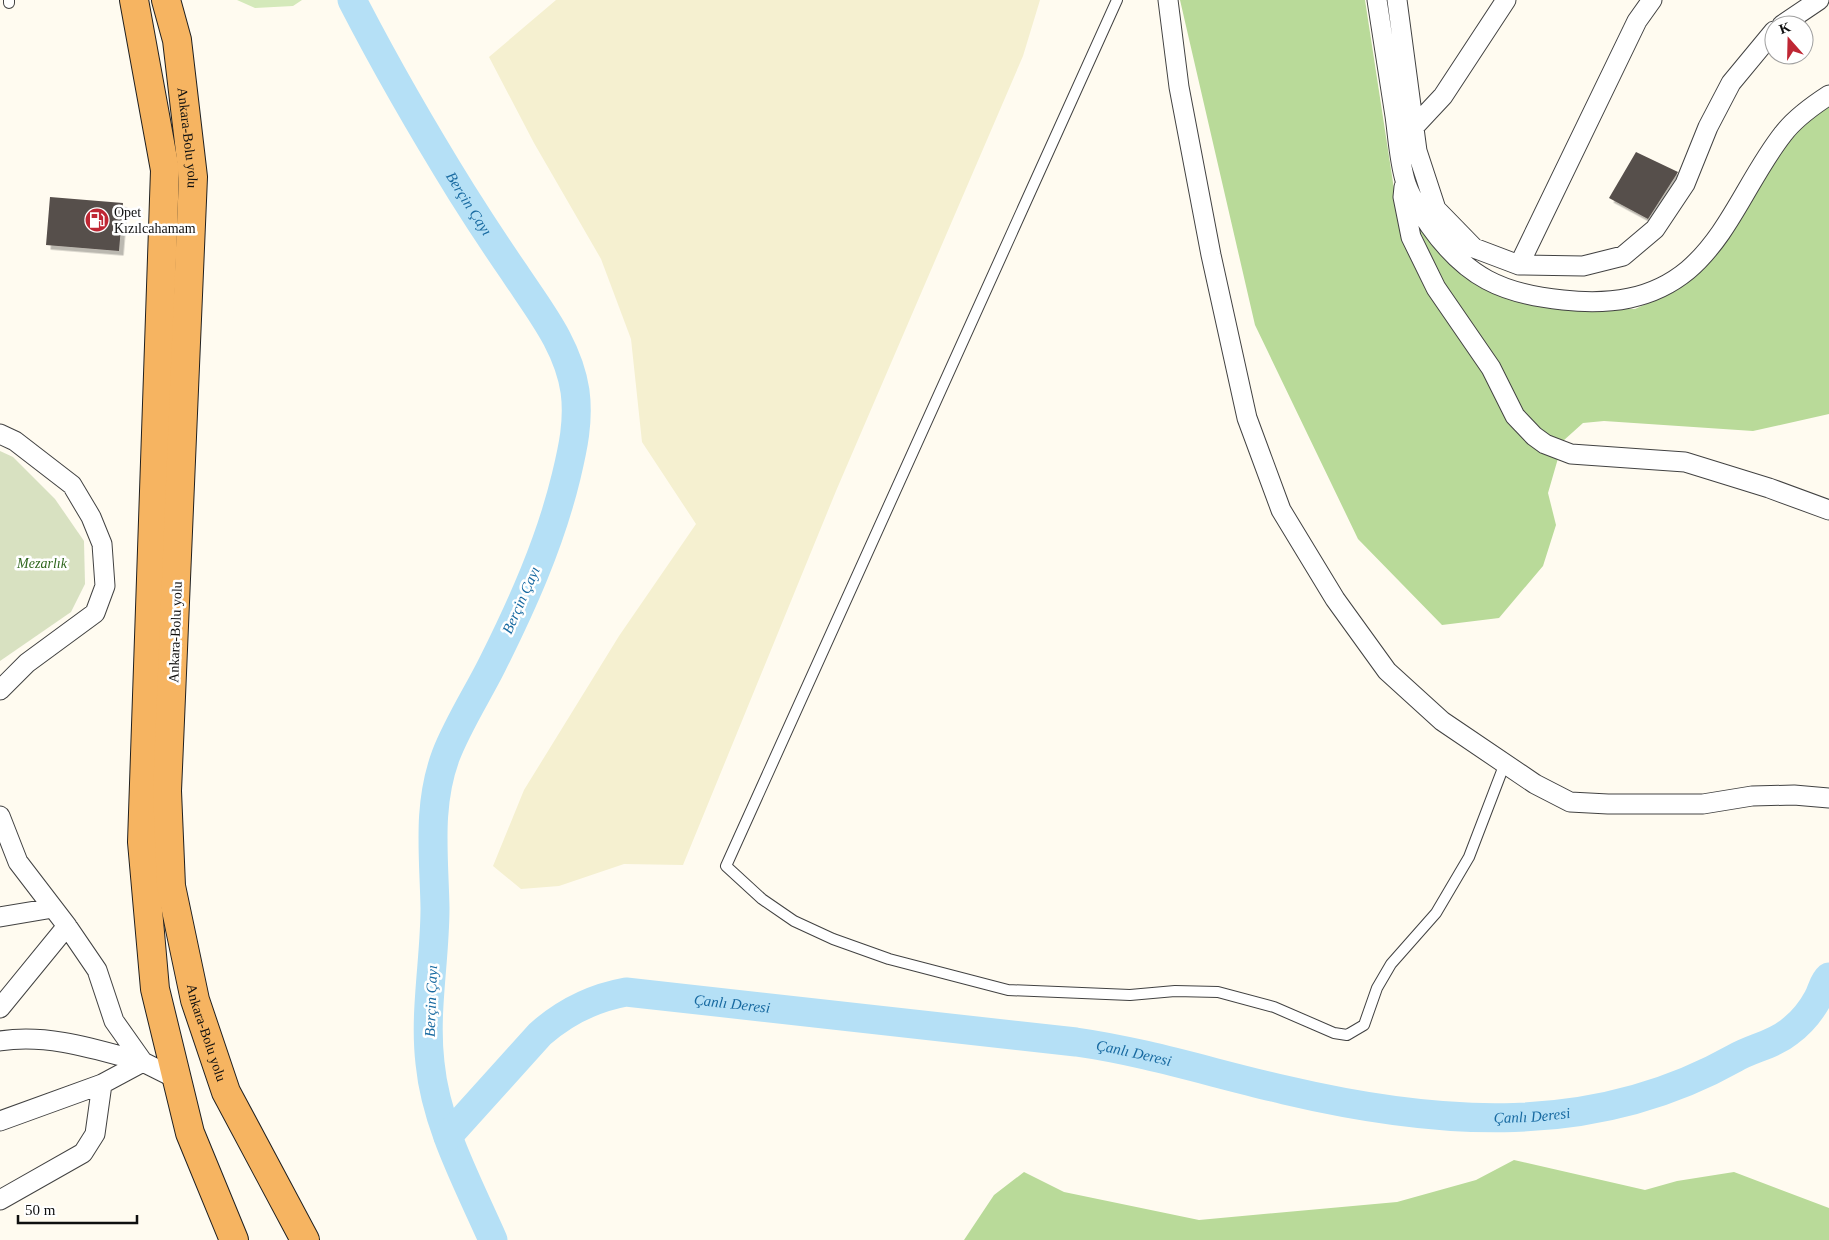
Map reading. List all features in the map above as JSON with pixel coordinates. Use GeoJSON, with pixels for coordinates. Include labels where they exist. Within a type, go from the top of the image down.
{"type":"FeatureCollection","features":[{"type":"Feature","properties":{"kind":"highway","name":"Ankara-Bolu yolu"},"geometry":{"type":"LineString","coordinates":[[134,0],[165,170],[142,842],[155,989],[190,1133],[234,1240]]}},
{"type":"Feature","properties":{"kind":"highway","name":"Ankara-Bolu yolu"},"geometry":{"type":"LineString","coordinates":[[168,0],[177,40],[193,177],[167,791],[171,886],[195,1000],[226,1092],[304,1240]]}},
{"type":"Feature","properties":{"kind":"street"},"geometry":{"type":"LineString","coordinates":[[1168,0],[1180,96],[1211,255],[1247,418],[1281,510],[1335,598],[1387,671],[1442,720],[1535,784],[1570,802],[1703,804],[1752,796],[1794,795],[1829,798]]}},
{"type":"Feature","properties":{"kind":"street"},"geometry":{"type":"LineString","coordinates":[[1377,0],[1405,181],[1403,197],[1411,237],[1436,288],[1491,368],[1515,416],[1534,436],[1545,444],[1571,454],[1685,462],[1768,488],[1829,510]]}},
{"type":"Feature","properties":{"kind":"street"},"geometry":{"type":"LineString","coordinates":[[1397,0],[1418,152],[1436,209],[1474,248],[1519,265],[1583,266],[1623,256],[1656,229],[1685,184],[1708,127],[1731,83],[1764,43]]}},
{"type":"Feature","properties":{"kind":"street"},"geometry":{"type":"LineString","coordinates":[[1414,127],[1443,96],[1506,0]]}},
{"type":"Feature","properties":{"kind":"street"},"geometry":{"type":"LineString","coordinates":[[1519,265],[1637,20],[1652,0]]}},
{"type":"Feature","properties":{"kind":"street"},"geometry":{"type":"LineString","coordinates":[[1797,15],[1819,0]]}},
{"type":"Feature","properties":{"kind":"street"},"geometry":{"type":"LineString","coordinates":[[1405,181],[1420,212],[1443,244],[1464,266],[1488,281],[1501,287],[1558,300],[1589,302],[1628,299],[1648,295],[1663,287],[1699,259],[1709,248],[1783,133],[1804,113],[1829,95]]}},
{"type":"Feature","properties":{"kind":"street"},"geometry":{"type":"LineString","coordinates":[[0,434],[15,441],[72,485],[91,517],[102,544],[105,586],[95,613],[26,663],[0,690]]}},
{"type":"Feature","properties":{"kind":"street"},"geometry":{"type":"LineString","coordinates":[[0,816],[18,862],[67,926],[97,970],[114,1021],[143,1062]]}},
{"type":"Feature","properties":{"kind":"street"},"geometry":{"type":"LineString","coordinates":[[0,917],[53,908]]}},
{"type":"Feature","properties":{"kind":"street"},"geometry":{"type":"LineString","coordinates":[[0,1008],[67,926]]}},
{"type":"Feature","properties":{"kind":"street"},"geometry":{"type":"LineString","coordinates":[[0,1041],[12,1039],[77,1044],[143,1062],[177,1079]]}},
{"type":"Feature","properties":{"kind":"street"},"geometry":{"type":"LineString","coordinates":[[0,1121],[102,1084],[143,1062]]}},
{"type":"Feature","properties":{"kind":"street"},"geometry":{"type":"LineString","coordinates":[[0,1200],[83,1153],[96,1134],[102,1084]]}},
{"type":"Feature","properties":{"kind":"lane"},"geometry":{"type":"LineString","coordinates":[[1116,0],[726,866],[762,899],[794,921],[833,939],[889,959],[1008,990],[1130,995],[1175,990],[1218,992],[1274,1007],[1334,1033],[1347,1035],[1364,1025],[1377,988],[1391,964],[1436,913],[1469,857],[1505,763]]}},
{"type":"Feature","properties":{"kind":"shaded area"},"geometry":{"type":"Polygon","coordinates":[[[556,0],[1040,0],[1023,56],[836,491],[683,865],[624,864],[559,886],[521,889],[493,866],[524,790],[619,636],[696,524],[642,442],[631,339],[601,259],[534,143],[489,57],[556,0]]]}},
{"type":"Feature","properties":{"kind":"green space"},"geometry":{"type":"Polygon","coordinates":[[[237,0],[302,0],[293,6],[255,8],[237,0]]]}},
{"type":"Feature","properties":{"kind":"green space"},"geometry":{"type":"Polygon","coordinates":[[[1180,0],[1365,0],[1396,202],[1425,236],[1468,279],[1509,299],[1585,309],[1635,309],[1677,290],[1708,259],[1792,133],[1829,106],[1829,414],[1753,431],[1604,421],[1583,423],[1563,441],[1548,493],[1556,525],[1543,566],[1499,618],[1442,625],[1358,539],[1255,325],[1180,0]]]}},
{"type":"Feature","properties":{"kind":"green space","name":"Mezarlık"},"geometry":{"type":"Polygon","coordinates":[[[0,451],[13,457],[55,499],[84,541],[85,584],[71,612],[0,661],[0,451]]]}},
{"type":"Feature","properties":{"kind":"green space"},"geometry":{"type":"Polygon","coordinates":[[[1514,1160],[1645,1190],[1677,1181],[1734,1172],[1829,1208],[1829,1240],[964,1240],[994,1195],[1024,1172],[1064,1192],[1199,1220],[1397,1202],[1476,1180],[1514,1160]]]}},
{"type":"Feature","properties":{"kind":"building"},"geometry":{"type":"Polygon","coordinates":[[[1636,152],[1678,172],[1648,219],[1609,198],[1636,152]]]}},
{"type":"Feature","properties":{"kind":"building"},"geometry":{"type":"Polygon","coordinates":[[[50,197],[123,203],[119,251],[46,245],[50,197]]]}},
{"type":"Feature","properties":{"kind":"waterway","name":"Berçin Çayı"},"geometry":{"type":"LineString","coordinates":[[352,0],[391,73],[447,169],[551,328],[566,358],[575,391],[576,424],[573,445],[552,526],[514,620],[446,755],[440,774],[434,812],[435,927],[428,1025],[428,1044],[433,1086],[454,1153],[493,1240]]}},
{"type":"Feature","properties":{"kind":"waterway","name":"Çanlı Deresi"},"geometry":{"type":"LineString","coordinates":[[448,1136],[540,1034],[580,1007],[602,998],[626,992],[1076,1042],[1155,1057],[1259,1084],[1342,1102],[1457,1117],[1514,1117],[1571,1113],[1626,1102],[1681,1084],[1776,1040],[1789,1032],[1809,1012],[1829,977]]}},
{"type":"Feature","properties":{"kind":"place","name":"Opet Kızılcahamam"},"geometry":{"type":"Point","coordinates":[97,220]}}]}
